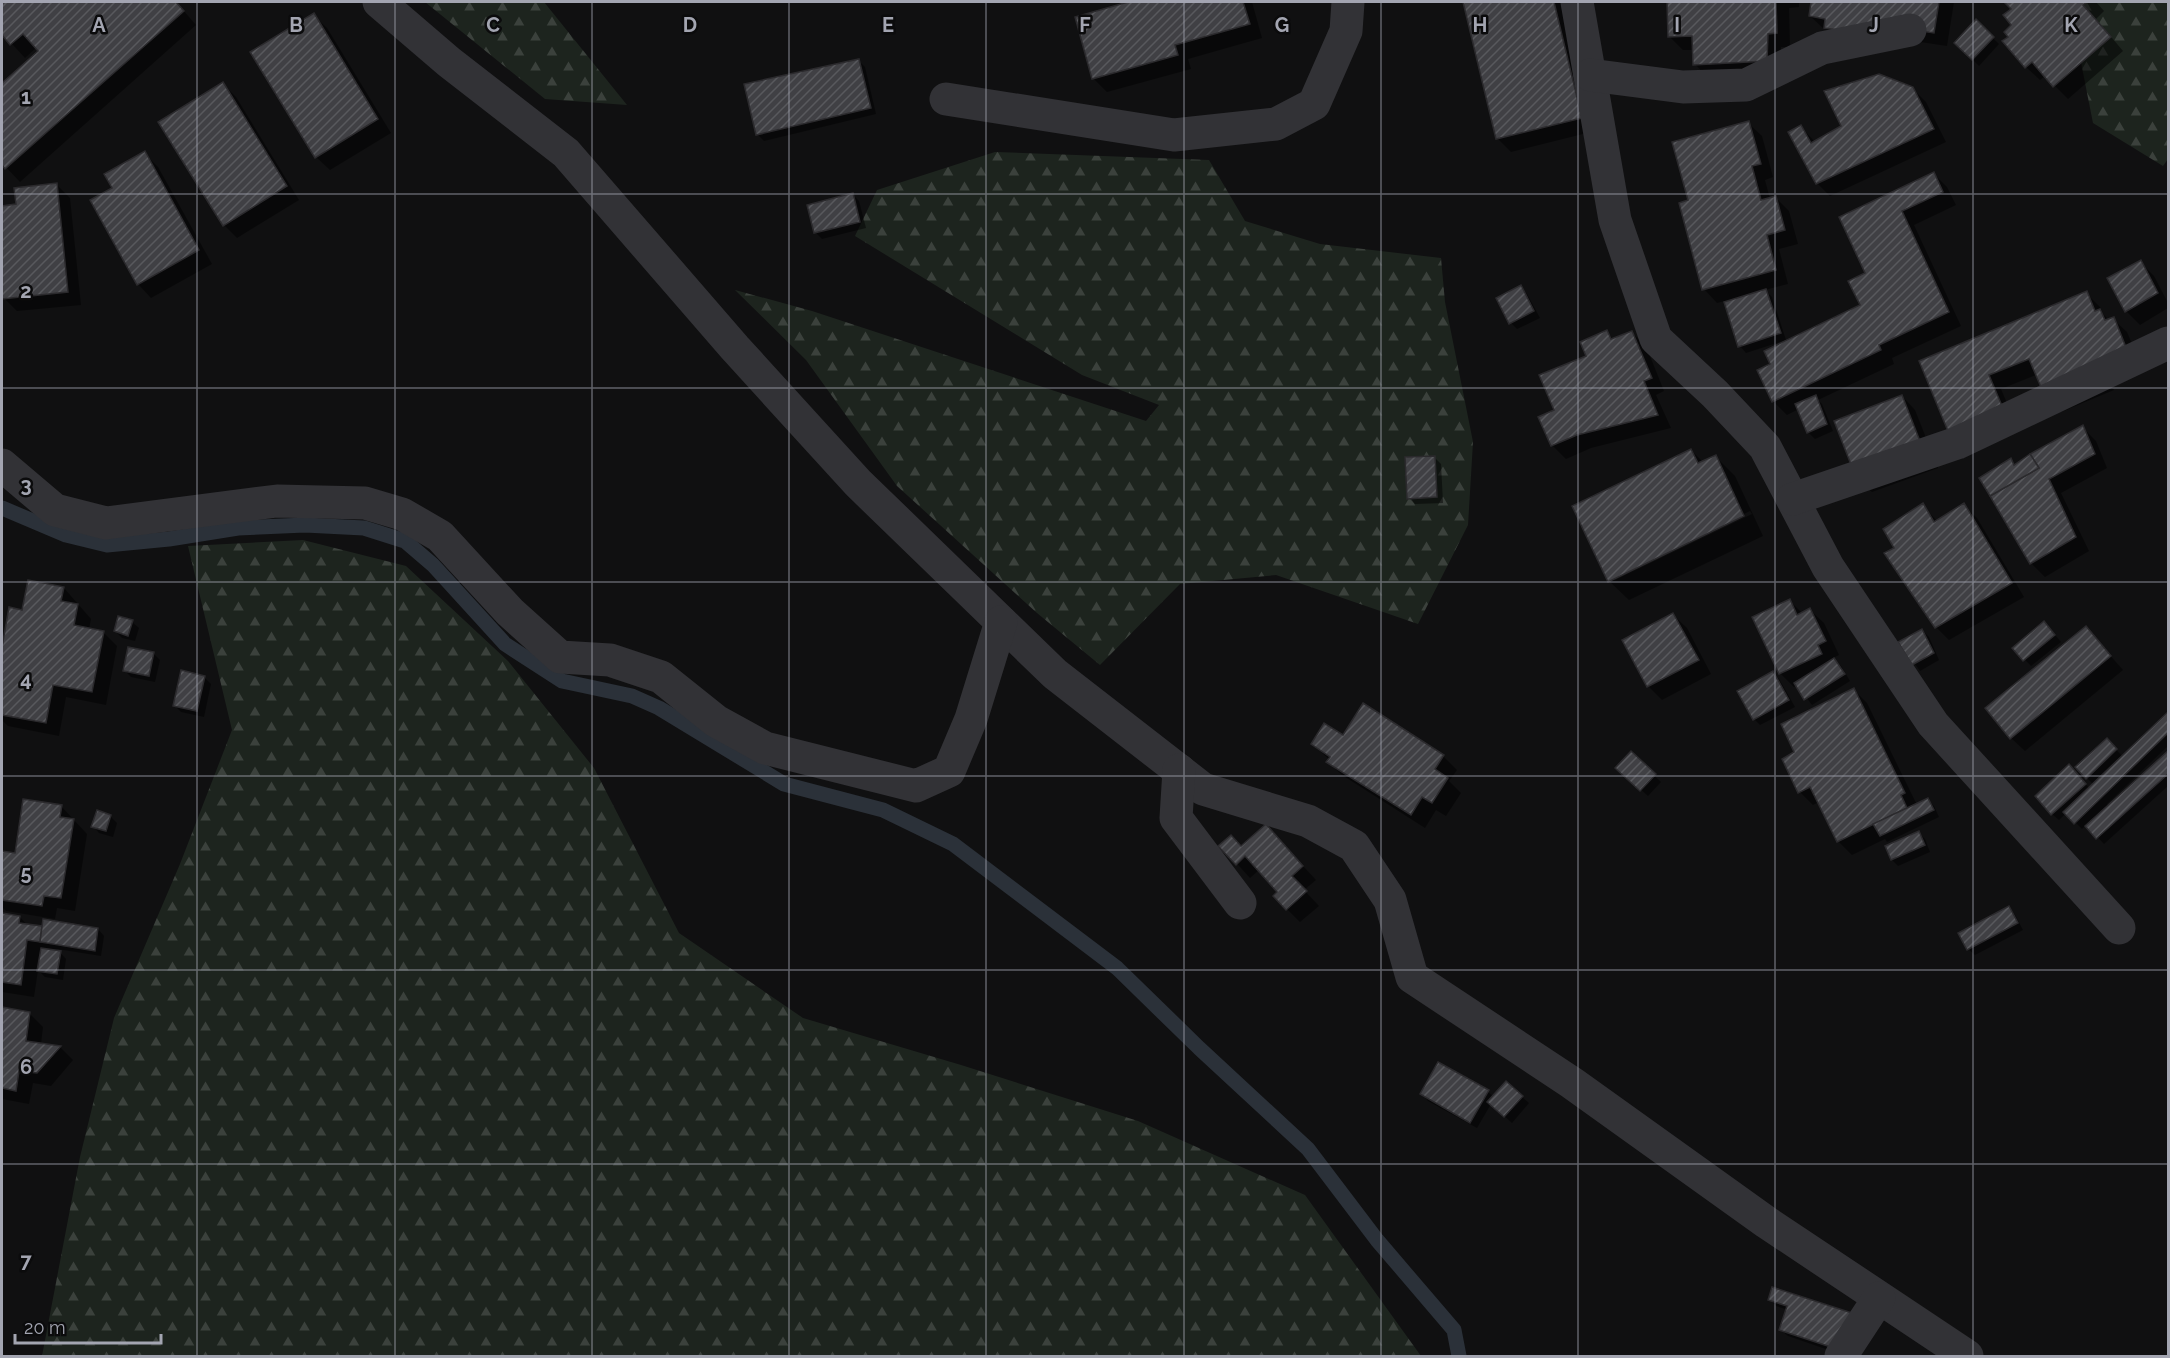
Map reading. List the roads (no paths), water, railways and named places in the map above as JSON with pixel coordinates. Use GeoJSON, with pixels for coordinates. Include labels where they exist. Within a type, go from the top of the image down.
{"type":"FeatureCollection","features":[{"type":"Feature","properties":{"kind":"street"},"geometry":{"type":"LineString","coordinates":[[379,2],[449,62],[566,153],[735,348],[858,483],[1055,674],[1203,789],[1308,821],[1354,846],[1390,900],[1412,977],[1572,1083],[1766,1222],[1967,1356]]}},
{"type":"Feature","properties":{"kind":"street"},"geometry":{"type":"LineString","coordinates":[[946,99],[1174,135],[1276,124],[1314,104],[1346,32],[1348,2]]}},
{"type":"Feature","properties":{"kind":"street"},"geometry":{"type":"LineString","coordinates":[[1577,2],[1615,220],[1656,339],[1715,394],[1765,447],[1828,567],[1933,724],[2119,928]]}},
{"type":"Feature","properties":{"kind":"street"},"geometry":{"type":"LineString","coordinates":[[1590,75],[1683,87],[1746,85],[1822,48],[1910,30]]}},
{"type":"Feature","properties":{"kind":"street"},"geometry":{"type":"LineString","coordinates":[[1793,499],[1957,443],[2169,344]]}},
{"type":"Feature","properties":{"kind":"street"},"geometry":{"type":"LineString","coordinates":[[2,465],[55,510],[106,523],[277,501],[365,503],[402,514],[440,536],[510,612],[560,657],[610,660],[661,677],[716,721],[765,748],[916,786],[949,771],[971,719],[1001,622]]}},
{"type":"Feature","properties":{"kind":"street"},"geometry":{"type":"LineString","coordinates":[[1179,770],[1176,818],[1240,903]]}},
{"type":"Feature","properties":{"kind":"street"},"geometry":{"type":"LineString","coordinates":[[1841,1356],[1879,1298]]}},
{"type":"Feature","properties":{"kind":"waterway"},"geometry":{"type":"LineString","coordinates":[[2,508],[66,535],[107,545],[169,539],[238,528],[305,525],[364,528],[405,541],[433,565],[505,644],[562,681],[632,696],[659,708],[784,784],[883,810],[953,844],[1117,968],[1308,1149],[1377,1240],[1454,1330],[1459,1356]]}}]}
